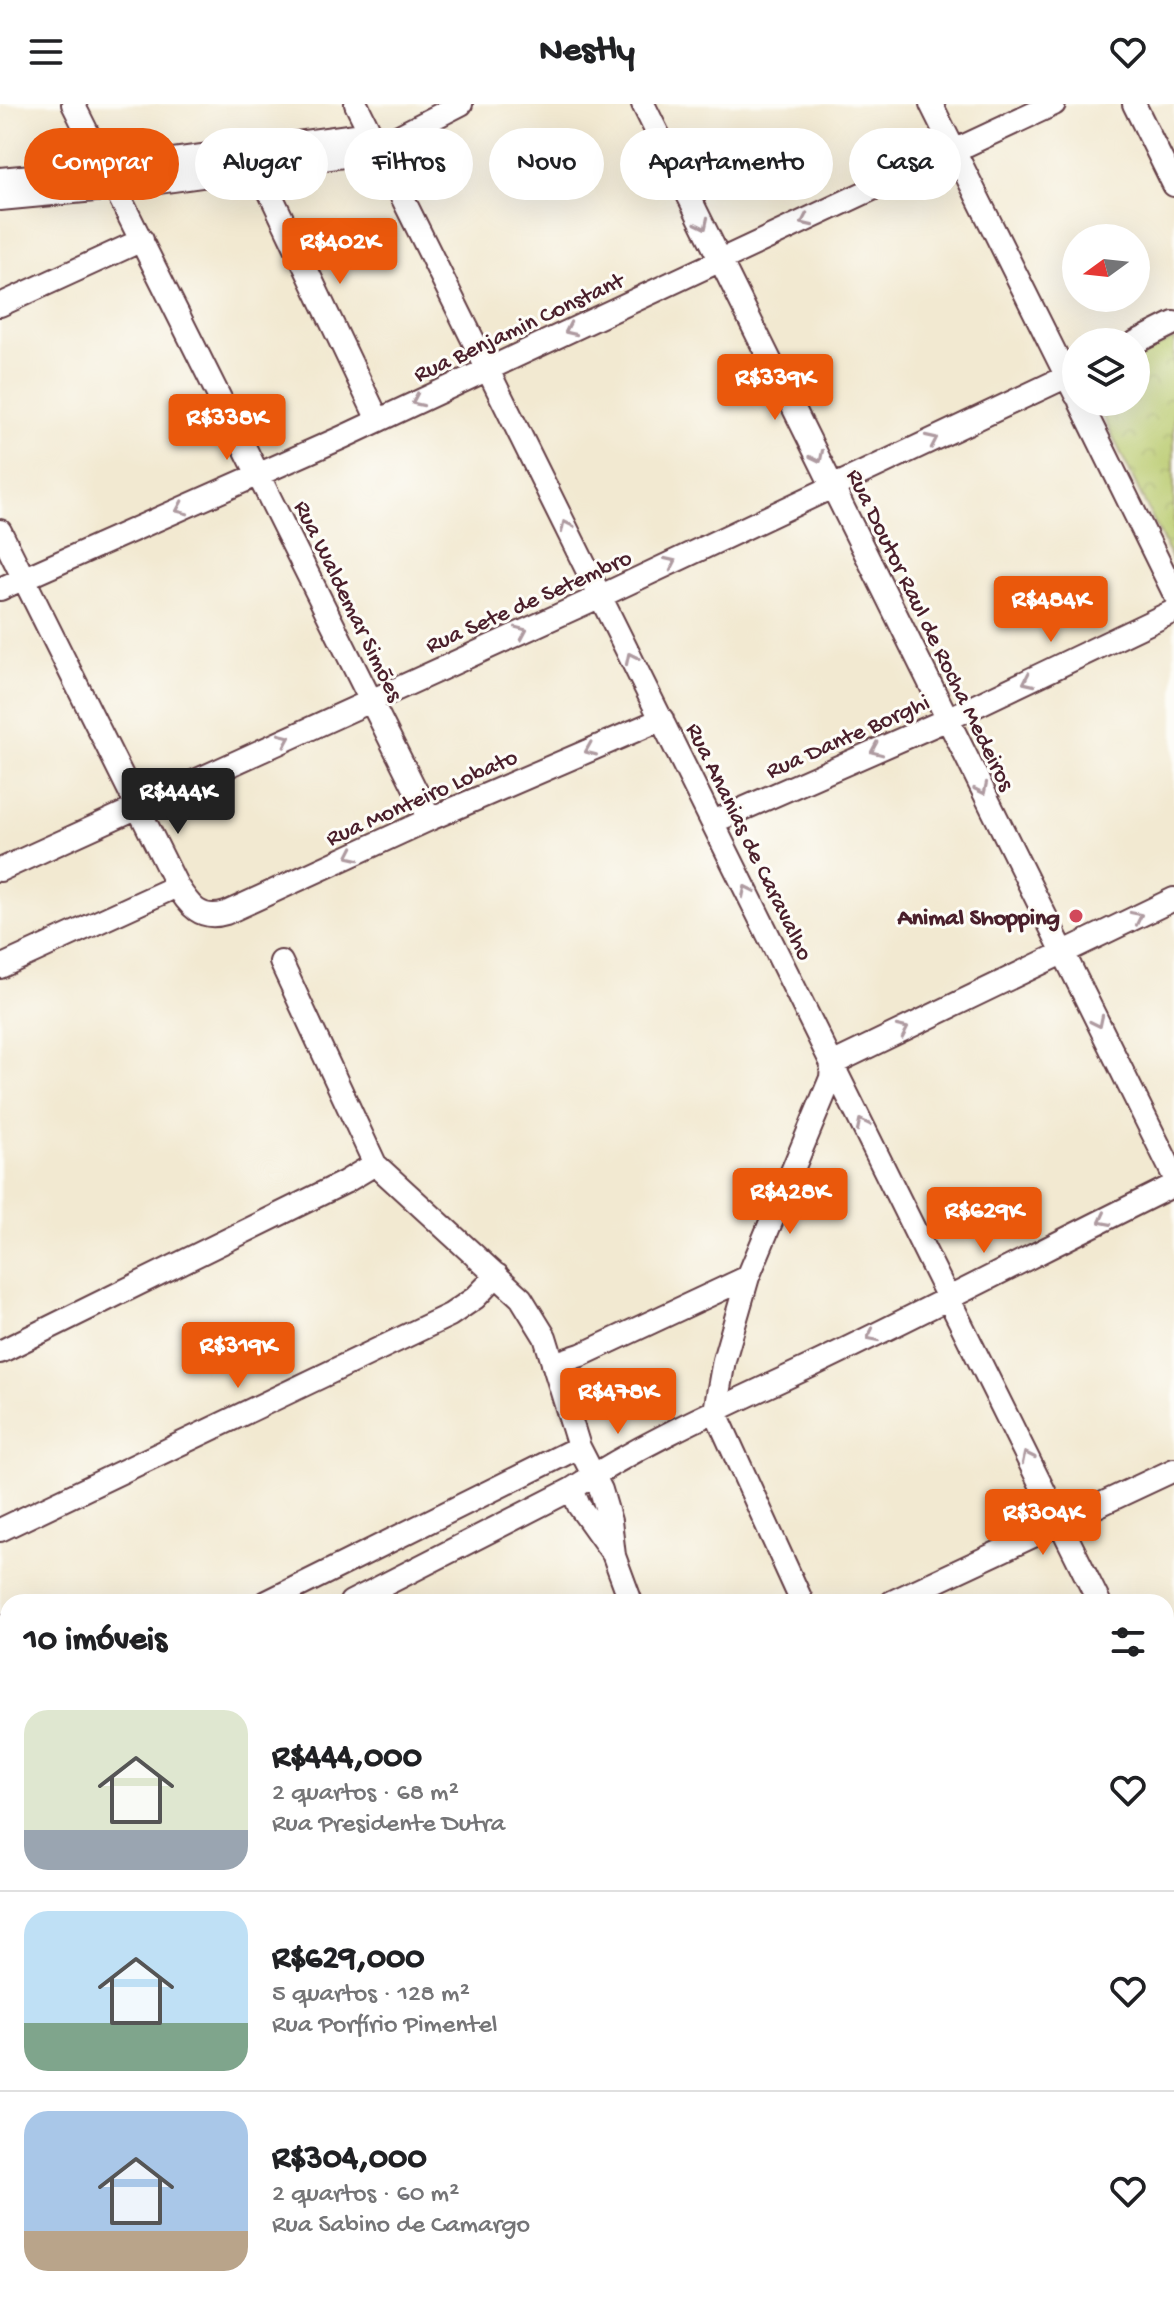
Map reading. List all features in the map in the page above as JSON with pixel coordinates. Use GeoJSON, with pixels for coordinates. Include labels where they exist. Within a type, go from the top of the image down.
{"type":"FeatureCollection","features":[{"type":"Feature","properties":{"kind":"street","name":"Rua Waldemar Simões"},"geometry":{"type":"LineString","coordinates":[[73,104],[85,128]]}},
{"type":"Feature","properties":{"kind":"street","name":"Rua Ananias de Caravalho"},"geometry":{"type":"LineString","coordinates":[[356,104],[368,128]]}},
{"type":"Feature","properties":{"kind":"street"},"geometry":{"type":"LineString","coordinates":[[414,128],[461,104]]}},
{"type":"Feature","properties":{"kind":"street","name":"Rua Doutor Raul de Rocha Medeiros"},"geometry":{"type":"LineString","coordinates":[[643,104],[1174,1176]]}},
{"type":"Feature","properties":{"kind":"street"},"geometry":{"type":"LineString","coordinates":[[931,104],[943,128]]}},
{"type":"Feature","properties":{"kind":"street","name":"Rua Benjamin Constant"},"geometry":{"type":"LineString","coordinates":[[961,148],[1054,104]]}},
{"type":"Feature","properties":{"kind":"street"},"geometry":{"type":"LineString","coordinates":[[1134,104],[1174,185]]}},
{"type":"Feature","properties":{"kind":"street"},"geometry":{"type":"LineString","coordinates":[[961,165],[1062,360]]}},
{"type":"Feature","properties":{"kind":"street"},"geometry":{"type":"LineString","coordinates":[[0,179],[24,179]]}},
{"type":"Feature","properties":{"kind":"street"},"geometry":{"type":"LineString","coordinates":[[0,199],[24,195]]}},
{"type":"Feature","properties":{"kind":"street","name":"Rua Waldemar Simões"},"geometry":{"type":"LineString","coordinates":[[122,200],[430,819]]}},
{"type":"Feature","properties":{"kind":"street"},"geometry":{"type":"LineString","coordinates":[[276,200],[378,420]]}},
{"type":"Feature","properties":{"kind":"street","name":"Rua Ananias de Caravalho"},"geometry":{"type":"LineString","coordinates":[[404,200],[1095,1594]]}},
{"type":"Feature","properties":{"kind":"street","name":"Rua Benjamin Constant"},"geometry":{"type":"LineString","coordinates":[[0,589],[260,475],[850,200]]}},
{"type":"Feature","properties":{"kind":"street"},"geometry":{"type":"LineString","coordinates":[[0,305],[142,240]]}},
{"type":"Feature","properties":{"kind":"street"},"geometry":{"type":"LineString","coordinates":[[1150,335],[1174,323]]}},
{"type":"Feature","properties":{"kind":"street","name":"Rua Sete de Setembro"},"geometry":{"type":"LineString","coordinates":[[0,870],[833,487],[1062,386]]}},
{"type":"Feature","properties":{"kind":"street"},"geometry":{"type":"LineString","coordinates":[[1087,416],[1174,593]]}},
{"type":"Feature","properties":{"kind":"street"},"geometry":{"type":"LineString","coordinates":[[0,531],[177,886],[0,967]]}},
{"type":"Feature","properties":{"kind":"street","name":"Rua Dante Borghi"},"geometry":{"type":"LineString","coordinates":[[713,822],[948,719],[1174,611]]}},
{"type":"Feature","properties":{"kind":"street","name":"Rua Monteiro Lobato"},"geometry":{"type":"LineString","coordinates":[[177,886],[188,903],[201,914],[218,916],[430,819],[662,719]]}},
{"type":"Feature","properties":{"kind":"street"},"geometry":{"type":"LineString","coordinates":[[798,1594],[715,1411],[724,1360],[748,1277],[831,1078],[832,1064],[1174,899]]}},
{"type":"Feature","properties":{"kind":"street"},"geometry":{"type":"LineString","coordinates":[[281,962],[375,1164],[531,1310],[545,1337],[579,1447],[601,1490],[610,1521],[614,1556],[628,1594]]}},
{"type":"Feature","properties":{"kind":"street"},"geometry":{"type":"LineString","coordinates":[[0,1352],[345,1182],[375,1164]]}},
{"type":"Feature","properties":{"kind":"street"},"geometry":{"type":"LineString","coordinates":[[367,1594],[572,1489],[594,1474],[715,1411],[949,1299],[1174,1185]]}},
{"type":"Feature","properties":{"kind":"street"},"geometry":{"type":"LineString","coordinates":[[0,1530],[450,1315],[475,1298],[497,1275]]}},
{"type":"Feature","properties":{"kind":"street"},"geometry":{"type":"LineString","coordinates":[[553,1364],[581,1355],[748,1277]]}},
{"type":"Feature","properties":{"kind":"street"},"geometry":{"type":"LineString","coordinates":[[283,1594],[579,1447]]}},
{"type":"Feature","properties":{"kind":"street"},"geometry":{"type":"LineString","coordinates":[[909,1594],[1174,1470]]}},
{"type":"Feature","properties":{"kind":"street"},"geometry":{"type":"LineString","coordinates":[[572,1489],[579,1506],[614,1556]]}},
{"type":"Feature","properties":{"kind":"green space"},"geometry":{"type":"Polygon","coordinates":[[[1174,339],[1174,563],[1103,416],[1150,416],[1150,350],[1174,339]]]}},
{"type":"Feature","properties":{"kind":"place","name":"Animal Shopping"},"geometry":{"type":"Point","coordinates":[1076,916]}}]}
